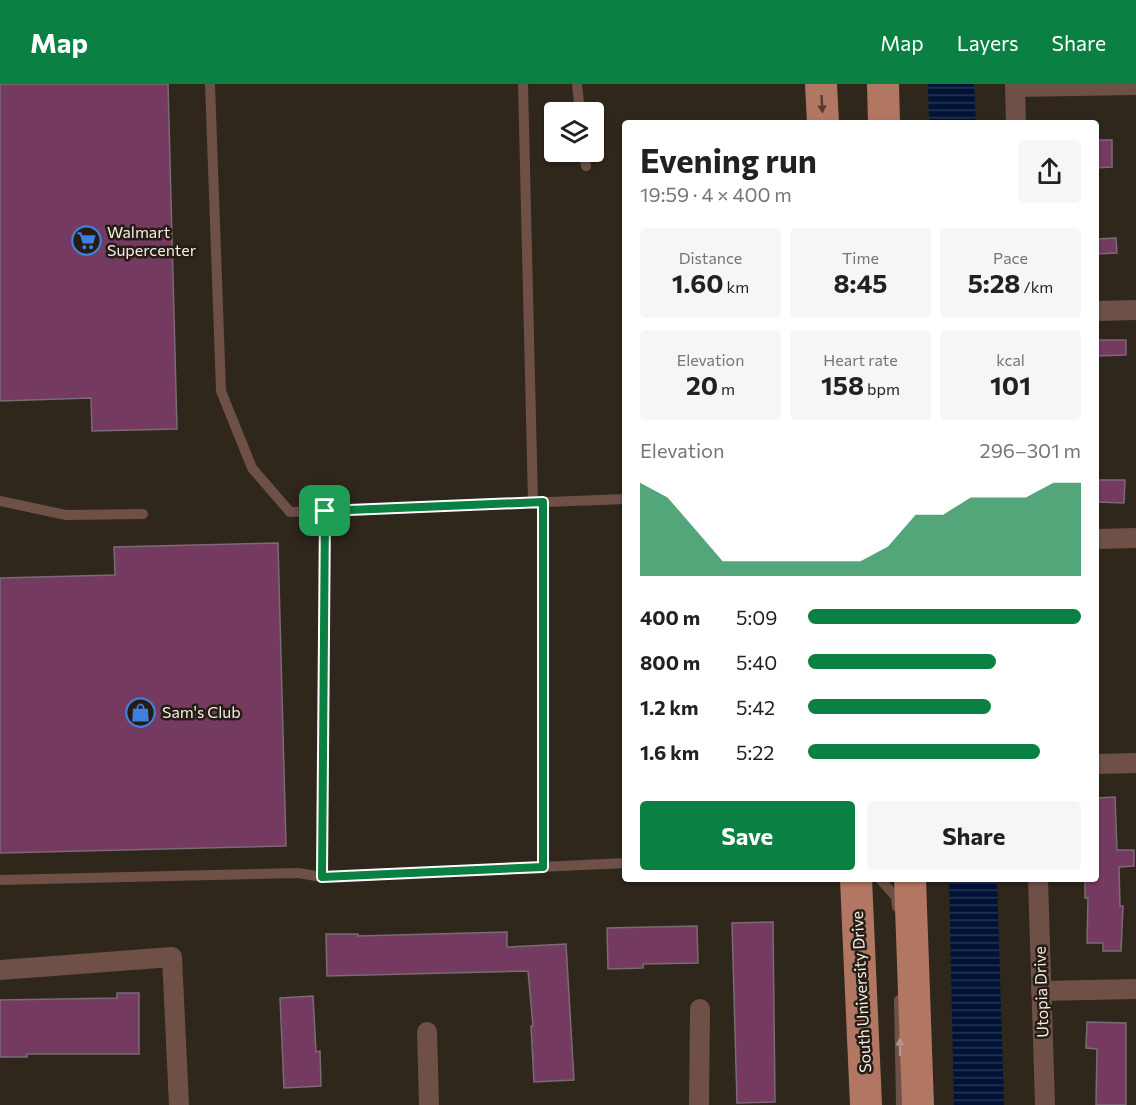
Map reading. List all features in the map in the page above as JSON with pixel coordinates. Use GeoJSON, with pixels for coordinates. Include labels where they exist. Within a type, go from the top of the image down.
{"type":"FeatureCollection","features":[{"type":"Feature","properties":{"kind":"main road"},"geometry":{"type":"LineString","coordinates":[[821,84],[823,120]]}},
{"type":"Feature","properties":{"kind":"main road"},"geometry":{"type":"LineString","coordinates":[[883,84],[884,120]]}},
{"type":"Feature","properties":{"kind":"main road","name":"South University Drive"},"geometry":{"type":"LineString","coordinates":[[856,882],[866,1105]]}},
{"type":"Feature","properties":{"kind":"main road"},"geometry":{"type":"LineString","coordinates":[[910,882],[918,1105]]}},
{"type":"Feature","properties":{"kind":"street"},"geometry":{"type":"LineString","coordinates":[[1016,120],[1015,86],[1136,86]]}},
{"type":"Feature","properties":{"kind":"street"},"geometry":{"type":"LineString","coordinates":[[1099,311],[1136,310]]}},
{"type":"Feature","properties":{"kind":"street"},"geometry":{"type":"LineString","coordinates":[[1099,539],[1136,538]]}},
{"type":"Feature","properties":{"kind":"street"},"geometry":{"type":"LineString","coordinates":[[1099,764],[1136,763]]}},
{"type":"Feature","properties":{"kind":"street","name":"Utopia Drive"},"geometry":{"type":"LineString","coordinates":[[1038,882],[1045,1105]]}},
{"type":"Feature","properties":{"kind":"street"},"geometry":{"type":"LineString","coordinates":[[0,970],[172,957],[179,1105]]}},
{"type":"Feature","properties":{"kind":"street"},"geometry":{"type":"LineString","coordinates":[[1041,991],[1136,989]]}},
{"type":"Feature","properties":{"kind":"street"},"geometry":{"type":"LineString","coordinates":[[699,1105],[700,1009]]}},
{"type":"Feature","properties":{"kind":"street"},"geometry":{"type":"LineString","coordinates":[[427,1032],[429,1105]]}},
{"type":"Feature","properties":{"kind":"lane"},"geometry":{"type":"LineString","coordinates":[[210,84],[221,392],[252,468],[290,512],[622,499]]}},
{"type":"Feature","properties":{"kind":"lane"},"geometry":{"type":"LineString","coordinates":[[524,84],[538,502],[543,867]]}},
{"type":"Feature","properties":{"kind":"lane"},"geometry":{"type":"LineString","coordinates":[[576,84],[579,102]]}},
{"type":"Feature","properties":{"kind":"lane"},"geometry":{"type":"LineString","coordinates":[[585,162],[586,166]]}},
{"type":"Feature","properties":{"kind":"lane"},"geometry":{"type":"LineString","coordinates":[[0,501],[66,515],[143,514]]}},
{"type":"Feature","properties":{"kind":"lane"},"geometry":{"type":"LineString","coordinates":[[322,877],[325,511]]}},
{"type":"Feature","properties":{"kind":"lane"},"geometry":{"type":"LineString","coordinates":[[0,880],[298,873],[322,877],[622,863]]}},
{"type":"Feature","properties":{"kind":"lane"},"geometry":{"type":"LineString","coordinates":[[883,882],[896,897],[897,920]]}},
{"type":"Feature","properties":{"kind":"lane"},"geometry":{"type":"LineString","coordinates":[[898,989],[901,1105]]}},
{"type":"Feature","properties":{"kind":"water"},"geometry":{"type":"Polygon","coordinates":[[[928,84],[974,84],[976,120],[929,120],[928,84]]]}},
{"type":"Feature","properties":{"kind":"water"},"geometry":{"type":"Polygon","coordinates":[[[949,882],[997,882],[1004,1105],[954,1105],[949,882]]]}},
{"type":"Feature","properties":{"kind":"building","name":"Walmart Supercenter"},"geometry":{"type":"Polygon","coordinates":[[[0,84],[168,84],[177,429],[92,431],[91,398],[0,401],[0,84]]]}},
{"type":"Feature","properties":{"kind":"building"},"geometry":{"type":"Polygon","coordinates":[[[1099,140],[1112,140],[1112,167],[1099,168],[1099,140]]]}},
{"type":"Feature","properties":{"kind":"building"},"geometry":{"type":"Polygon","coordinates":[[[1116,238],[1117,253],[1099,254],[1099,239],[1116,238]]]}},
{"type":"Feature","properties":{"kind":"building"},"geometry":{"type":"Polygon","coordinates":[[[1099,340],[1126,340],[1126,355],[1099,356],[1099,340]]]}},
{"type":"Feature","properties":{"kind":"building"},"geometry":{"type":"Polygon","coordinates":[[[1099,480],[1125,480],[1124,503],[1099,502],[1099,480]]]}},
{"type":"Feature","properties":{"kind":"building","name":"Sam's Club"},"geometry":{"type":"Polygon","coordinates":[[[278,543],[286,846],[0,853],[0,578],[115,575],[114,547],[278,543]]]}},
{"type":"Feature","properties":{"kind":"building"},"geometry":{"type":"Polygon","coordinates":[[[1115,797],[1117,850],[1134,850],[1134,866],[1119,867],[1120,906],[1123,906],[1121,951],[1103,951],[1103,943],[1087,943],[1088,898],[1085,898],[1085,882],[1099,882],[1099,798],[1115,797]]]}},
{"type":"Feature","properties":{"kind":"building"},"geometry":{"type":"Polygon","coordinates":[[[773,922],[775,1102],[737,1103],[732,923],[773,922]]]}},
{"type":"Feature","properties":{"kind":"building"},"geometry":{"type":"Polygon","coordinates":[[[697,926],[698,963],[643,964],[643,968],[608,969],[607,928],[697,926]]]}},
{"type":"Feature","properties":{"kind":"building"},"geometry":{"type":"Polygon","coordinates":[[[507,932],[507,947],[566,944],[574,1080],[534,1082],[531,1026],[533,1026],[528,971],[327,976],[326,934],[358,934],[358,936],[507,932]]]}},
{"type":"Feature","properties":{"kind":"building"},"geometry":{"type":"Polygon","coordinates":[[[117,993],[139,993],[139,1054],[27,1054],[27,1057],[0,1057],[0,1000],[117,998],[117,993]]]}},
{"type":"Feature","properties":{"kind":"building"},"geometry":{"type":"Polygon","coordinates":[[[313,996],[316,1052],[320,1051],[321,1086],[284,1088],[280,998],[313,996]]]}},
{"type":"Feature","properties":{"kind":"building"},"geometry":{"type":"Polygon","coordinates":[[[1087,1022],[1126,1023],[1126,1105],[1096,1105],[1097,1049],[1086,1048],[1087,1022]]]}},
{"type":"Feature","properties":{"kind":"place","name":"Walmart Supercenter"},"geometry":{"type":"Point","coordinates":[86,241]}},
{"type":"Feature","properties":{"kind":"place","name":"Sam's Club"},"geometry":{"type":"Point","coordinates":[141,712]}},
{"type":"Feature","properties":{"kind":"route"},"geometry":{"type":"LineString","coordinates":[[543,502],[543,867],[322,877],[325,511],[543,502]]}}]}
